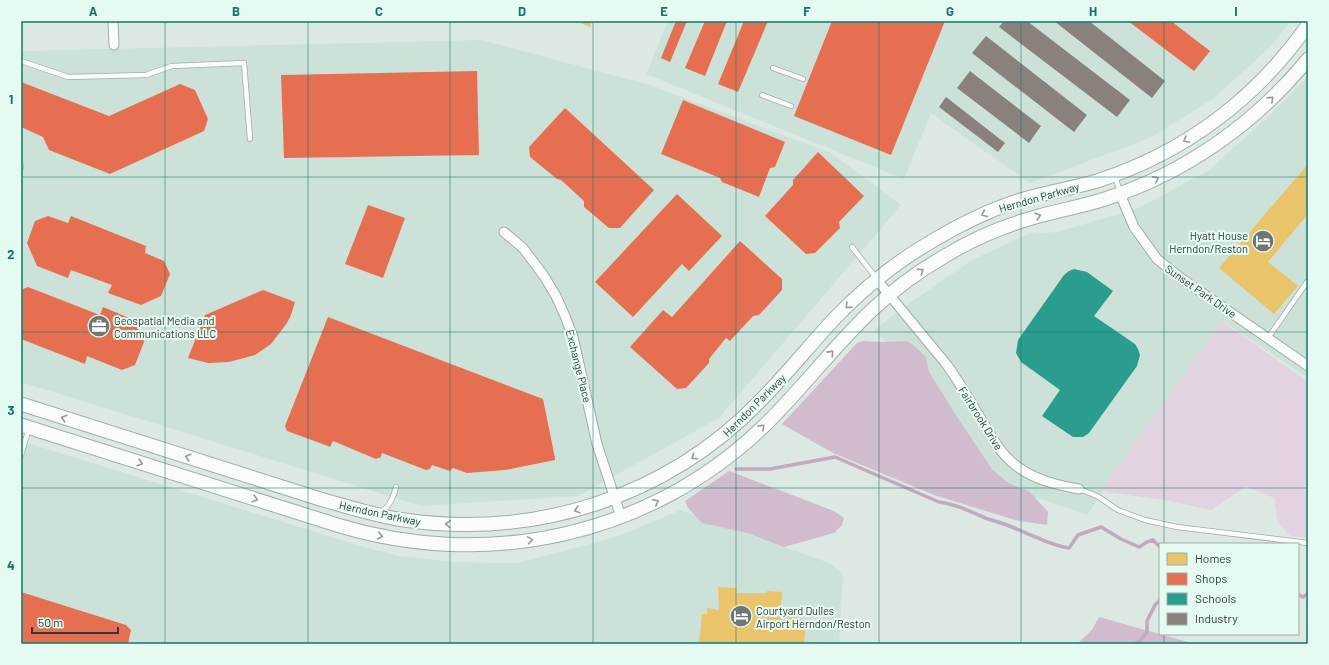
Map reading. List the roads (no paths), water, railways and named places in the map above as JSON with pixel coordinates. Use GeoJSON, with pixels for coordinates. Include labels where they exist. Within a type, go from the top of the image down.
{"type":"FeatureCollection","features":[{"type":"Feature","properties":{"kind":"main road","name":"Herndon Parkway"},"geometry":{"type":"LineString","coordinates":[[21,404],[320,499],[401,520],[437,524],[493,524],[550,517],[575,511],[614,498],[644,485],[675,469],[726,434],[774,387],[842,311],[894,266],[929,242],[980,215],[1023,200],[1115,174],[1169,150],[1218,118],[1245,97],[1271,72],[1308,25]]}},
{"type":"Feature","properties":{"kind":"main road","name":"Herndon Parkway"},"geometry":{"type":"LineString","coordinates":[[25,427],[354,530],[387,538],[439,544],[491,544],[530,540],[569,533],[621,517],[650,505],[684,487],[736,451],[779,410],[842,340],[889,294],[926,267],[982,236],[1037,216],[1120,194],[1155,180],[1174,170],[1227,137],[1247,121],[1271,100],[1308,59]]}},
{"type":"Feature","properties":{"kind":"main road"},"geometry":{"type":"LineString","coordinates":[[218,488],[225,469]]}},
{"type":"Feature","properties":{"kind":"street"},"geometry":{"type":"LineString","coordinates":[[113,21],[114,45]]}},
{"type":"Feature","properties":{"kind":"street","name":"Sunset Park Drive"},"geometry":{"type":"LineString","coordinates":[[1120,194],[1134,227],[1157,259],[1182,279],[1308,366]]}},
{"type":"Feature","properties":{"kind":"street","name":"Exchange Place"},"geometry":{"type":"LineString","coordinates":[[504,232],[523,248],[544,276],[556,296],[565,316],[573,337],[597,444],[621,517]]}},
{"type":"Feature","properties":{"kind":"street","name":"Fairbrook Drive"},"geometry":{"type":"LineString","coordinates":[[877,280],[947,365],[996,444],[1007,457],[1023,470],[1042,479],[1058,485],[1079,489]]}},
{"type":"Feature","properties":{"kind":"lane"},"geometry":{"type":"LineString","coordinates":[[21,61],[68,76],[146,75],[172,66],[244,63],[250,139]]}},
{"type":"Feature","properties":{"kind":"lane"},"geometry":{"type":"LineString","coordinates":[[773,68],[803,80]]}},
{"type":"Feature","properties":{"kind":"lane"},"geometry":{"type":"LineString","coordinates":[[762,94],[791,106]]}},
{"type":"Feature","properties":{"kind":"lane"},"geometry":{"type":"LineString","coordinates":[[1115,174],[1120,194]]}},
{"type":"Feature","properties":{"kind":"lane"},"geometry":{"type":"LineString","coordinates":[[852,247],[877,280]]}},
{"type":"Feature","properties":{"kind":"lane"},"geometry":{"type":"LineString","coordinates":[[1268,338],[1307,282]]}},
{"type":"Feature","properties":{"kind":"lane"},"geometry":{"type":"LineString","coordinates":[[21,455],[25,427]]}},
{"type":"Feature","properties":{"kind":"lane"},"geometry":{"type":"LineString","coordinates":[[377,515],[389,505],[396,487]]}},
{"type":"Feature","properties":{"kind":"lane","name":"Fairbrook Drive"},"geometry":{"type":"LineString","coordinates":[[1079,489],[1097,496],[1118,510],[1145,520],[1190,528],[1308,543]]}},
{"type":"Feature","properties":{"kind":"waterway"},"geometry":{"type":"LineString","coordinates":[[736,469],[770,469],[835,457],[939,502],[958,506],[1062,547],[1069,548],[1078,535],[1101,527],[1121,539],[1139,547],[1153,540],[1159,546]]}},
{"type":"Feature","properties":{"kind":"waterway"},"geometry":{"type":"LineString","coordinates":[[1299,595],[1303,597],[1308,594]]}},
{"type":"Feature","properties":{"kind":"waterway"},"geometry":{"type":"LineString","coordinates":[[1133,644],[1140,641],[1147,632],[1147,621],[1155,605],[1159,601]]}},
{"type":"Feature","properties":{"kind":"place","name":"Hyatt House Herndon/Reston"},"geometry":{"type":"Point","coordinates":[1263,241]}},
{"type":"Feature","properties":{"kind":"place","name":"Geospatial Media and Communications LLC"},"geometry":{"type":"Point","coordinates":[99,326]}},
{"type":"Feature","properties":{"kind":"place","name":"Courtyard Dulles Airport Herndon/Reston"},"geometry":{"type":"Point","coordinates":[741,616]}}]}
